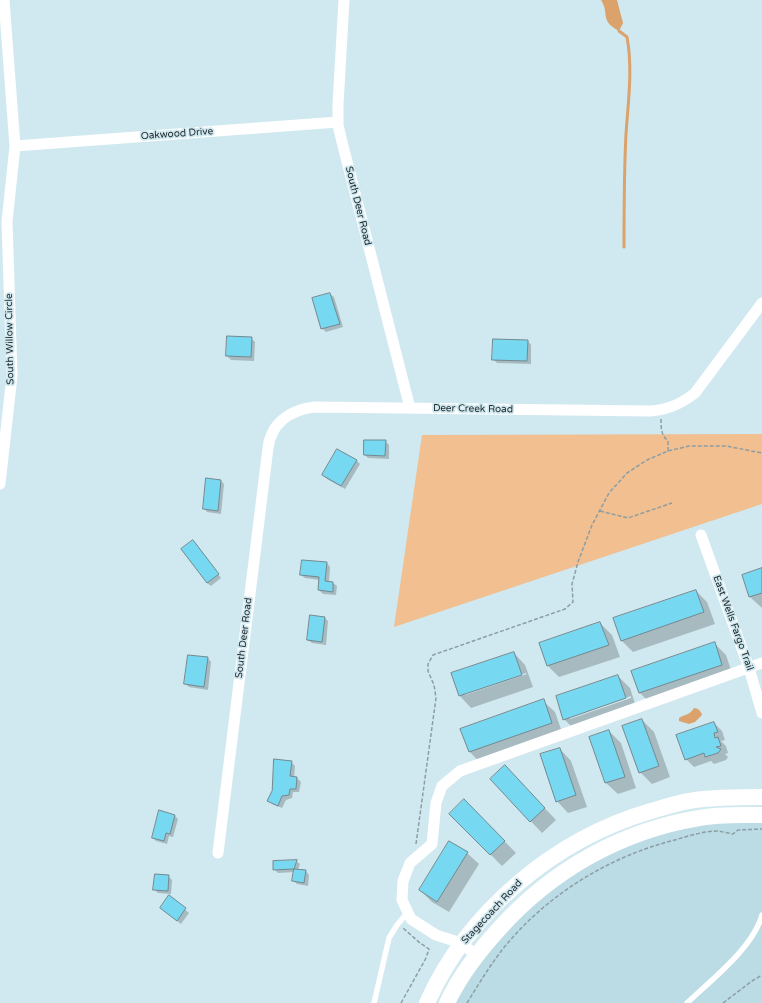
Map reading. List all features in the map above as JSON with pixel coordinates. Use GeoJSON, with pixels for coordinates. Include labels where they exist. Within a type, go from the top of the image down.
{"type":"FeatureCollection","features":[{"type":"Feature","properties":{"kind":"street","name":"South Willow Circle"},"geometry":{"type":"LineString","coordinates":[[0,484],[12,376],[7,234],[4,214],[15,146],[4,0]]}},
{"type":"Feature","properties":{"kind":"street","name":"South Deer Road"},"geometry":{"type":"LineString","coordinates":[[344,0],[338,122],[410,408]]}},
{"type":"Feature","properties":{"kind":"street","name":"Oakwood Drive"},"geometry":{"type":"LineString","coordinates":[[15,146],[338,122]]}},
{"type":"Feature","properties":{"kind":"street","name":"Deer Creek Road"},"geometry":{"type":"LineString","coordinates":[[277,425],[293,412],[303,408],[314,407],[660,410],[674,407],[685,401],[702,385],[762,303]]}},
{"type":"Feature","properties":{"kind":"street","name":"South Deer Road"},"geometry":{"type":"LineString","coordinates":[[218,853],[268,448],[272,434],[277,425]]}},
{"type":"Feature","properties":{"kind":"street","name":"East Wells Fargo Trail"},"geometry":{"type":"LineString","coordinates":[[701,535],[749,668],[762,713]]}},
{"type":"Feature","properties":{"kind":"street"},"geometry":{"type":"LineString","coordinates":[[476,955],[461,943],[436,935],[404,917],[402,900],[403,881],[410,863],[432,844],[436,803],[442,786],[460,771],[762,664]]}},
{"type":"Feature","properties":{"kind":"street","name":"Stagecoach Road"},"geometry":{"type":"LineString","coordinates":[[427,1003],[461,943],[497,903],[544,862],[590,834],[613,823],[640,814],[695,800],[762,797]]}},
{"type":"Feature","properties":{"kind":"street","name":"Stagecoach Road"},"geometry":{"type":"LineString","coordinates":[[447,1003],[476,955],[511,916],[535,893],[556,877],[599,850],[622,840],[674,823],[700,817],[762,815]]}},
{"type":"Feature","properties":{"kind":"lane"},"geometry":{"type":"LineString","coordinates":[[687,1003],[743,948],[754,934],[762,915]]}},
{"type":"Feature","properties":{"kind":"lane"},"geometry":{"type":"LineString","coordinates":[[374,1003],[389,938],[404,917]]}},
{"type":"Feature","properties":{"kind":"path"},"geometry":{"type":"LineString","coordinates":[[660,410],[661,432],[664,438],[668,441],[668,451]]}},
{"type":"Feature","properties":{"kind":"path"},"geometry":{"type":"LineString","coordinates":[[416,849],[436,698],[434,685],[428,670],[428,664],[433,655],[565,609],[573,602],[572,584],[578,562],[592,525],[609,493],[627,473],[647,460],[668,451],[689,446],[726,446],[762,453]]}},
{"type":"Feature","properties":{"kind":"path"},"geometry":{"type":"LineString","coordinates":[[600,511],[628,518],[672,503]]}},
{"type":"Feature","properties":{"kind":"path"},"geometry":{"type":"LineString","coordinates":[[467,1003],[481,979],[503,949],[536,914],[556,898],[592,874],[626,857],[660,844],[707,832],[719,831],[733,834],[738,830],[762,829]]}},
{"type":"Feature","properties":{"kind":"path"},"geometry":{"type":"LineString","coordinates":[[401,1003],[426,958],[429,949],[420,944],[404,929],[404,917]]}},
{"type":"Feature","properties":{"kind":"path"},"geometry":{"type":"LineString","coordinates":[[723,1003],[762,975]]}},
{"type":"Feature","properties":{"kind":"shaded area"},"geometry":{"type":"Polygon","coordinates":[[[601,0],[617,0],[623,23],[619,31],[607,20],[604,5],[601,0]]]}},
{"type":"Feature","properties":{"kind":"shaded area"},"geometry":{"type":"Polygon","coordinates":[[[762,434],[762,504],[394,627],[422,435],[762,434]]]}},
{"type":"Feature","properties":{"kind":"shaded area"},"geometry":{"type":"Polygon","coordinates":[[[694,708],[699,710],[702,715],[695,722],[689,724],[679,721],[679,718],[689,713],[694,708]]]}},
{"type":"Feature","properties":{"kind":"shaded area"},"geometry":{"type":"Polygon","coordinates":[[[762,815],[762,1003],[447,1003],[511,916],[622,840],[762,815]]]}},
{"type":"Feature","properties":{"kind":"building"},"geometry":{"type":"Polygon","coordinates":[[[330,293],[340,324],[321,329],[312,298],[330,293]]]}},
{"type":"Feature","properties":{"kind":"building"},"geometry":{"type":"Polygon","coordinates":[[[227,336],[252,337],[251,357],[226,356],[227,336]]]}},
{"type":"Feature","properties":{"kind":"building"},"geometry":{"type":"Polygon","coordinates":[[[493,339],[528,340],[527,361],[492,360],[493,339]]]}},
{"type":"Feature","properties":{"kind":"building"},"geometry":{"type":"Polygon","coordinates":[[[364,440],[386,440],[385,456],[364,455],[364,440]]]}},
{"type":"Feature","properties":{"kind":"building"},"geometry":{"type":"Polygon","coordinates":[[[337,449],[357,460],[341,486],[322,475],[337,449]]]}},
{"type":"Feature","properties":{"kind":"building"},"geometry":{"type":"Polygon","coordinates":[[[206,478],[221,480],[218,511],[203,509],[206,478]]]}},
{"type":"Feature","properties":{"kind":"building"},"geometry":{"type":"Polygon","coordinates":[[[193,540],[219,574],[207,583],[181,549],[193,540]]]}},
{"type":"Feature","properties":{"kind":"building"},"geometry":{"type":"Polygon","coordinates":[[[302,560],[327,562],[325,581],[333,582],[333,592],[318,590],[319,577],[300,575],[302,560]]]}},
{"type":"Feature","properties":{"kind":"building"},"geometry":{"type":"Polygon","coordinates":[[[762,568],[762,593],[749,597],[742,575],[762,568]]]}},
{"type":"Feature","properties":{"kind":"building"},"geometry":{"type":"Polygon","coordinates":[[[696,590],[704,612],[621,641],[613,618],[696,590]]]}},
{"type":"Feature","properties":{"kind":"building"},"geometry":{"type":"Polygon","coordinates":[[[310,615],[325,617],[322,642],[307,640],[310,615]]]}},
{"type":"Feature","properties":{"kind":"building"},"geometry":{"type":"Polygon","coordinates":[[[600,622],[609,645],[547,666],[539,643],[600,622]]]}},
{"type":"Feature","properties":{"kind":"building"},"geometry":{"type":"Polygon","coordinates":[[[715,642],[722,665],[639,693],[631,671],[715,642]]]}},
{"type":"Feature","properties":{"kind":"building"},"geometry":{"type":"Polygon","coordinates":[[[514,652],[522,675],[459,696],[451,673],[514,652]]]}},
{"type":"Feature","properties":{"kind":"building"},"geometry":{"type":"Polygon","coordinates":[[[188,655],[208,657],[204,687],[184,684],[188,655]]]}},
{"type":"Feature","properties":{"kind":"building"},"geometry":{"type":"Polygon","coordinates":[[[618,675],[626,698],[563,720],[556,696],[618,675]]]}},
{"type":"Feature","properties":{"kind":"building"},"geometry":{"type":"Polygon","coordinates":[[[544,699],[552,723],[469,752],[460,729],[544,699]]]}},
{"type":"Feature","properties":{"kind":"building"},"geometry":{"type":"Polygon","coordinates":[[[642,719],[659,766],[639,773],[622,726],[642,719]]]}},
{"type":"Feature","properties":{"kind":"building"},"geometry":{"type":"Polygon","coordinates":[[[714,722],[718,732],[714,733],[715,738],[718,737],[721,746],[716,747],[721,749],[718,753],[705,757],[704,753],[685,760],[676,735],[714,722]]]}},
{"type":"Feature","properties":{"kind":"building"},"geometry":{"type":"Polygon","coordinates":[[[609,730],[625,777],[605,783],[589,737],[609,730]]]}},
{"type":"Feature","properties":{"kind":"building"},"geometry":{"type":"Polygon","coordinates":[[[560,748],[576,795],[556,802],[540,754],[560,748]]]}},
{"type":"Feature","properties":{"kind":"building"},"geometry":{"type":"Polygon","coordinates":[[[274,759],[292,761],[290,776],[297,777],[296,789],[290,789],[289,795],[282,796],[278,806],[267,801],[272,791],[274,759]]]}},
{"type":"Feature","properties":{"kind":"building"},"geometry":{"type":"Polygon","coordinates":[[[505,765],[545,808],[530,822],[490,779],[505,765]]]}},
{"type":"Feature","properties":{"kind":"building"},"geometry":{"type":"Polygon","coordinates":[[[464,799],[505,841],[490,855],[449,814],[464,799]]]}},
{"type":"Feature","properties":{"kind":"building"},"geometry":{"type":"Polygon","coordinates":[[[159,810],[175,815],[170,834],[166,833],[164,841],[152,838],[159,810]]]}},
{"type":"Feature","properties":{"kind":"building"},"geometry":{"type":"Polygon","coordinates":[[[449,841],[468,852],[437,902],[419,890],[449,841]]]}},
{"type":"Feature","properties":{"kind":"building"},"geometry":{"type":"Polygon","coordinates":[[[297,860],[294,869],[273,870],[273,861],[297,860]]]}},
{"type":"Feature","properties":{"kind":"building"},"geometry":{"type":"Polygon","coordinates":[[[294,869],[306,870],[304,883],[292,881],[294,869]]]}},
{"type":"Feature","properties":{"kind":"building"},"geometry":{"type":"Polygon","coordinates":[[[155,874],[169,875],[168,891],[153,890],[155,874]]]}},
{"type":"Feature","properties":{"kind":"building"},"geometry":{"type":"Polygon","coordinates":[[[169,895],[186,908],[177,921],[160,908],[169,895]]]}},
{"type":"Feature","properties":{"kind":"waterway"},"geometry":{"type":"LineString","coordinates":[[619,31],[627,37],[630,61],[630,86],[625,162],[624,247]]}}]}
